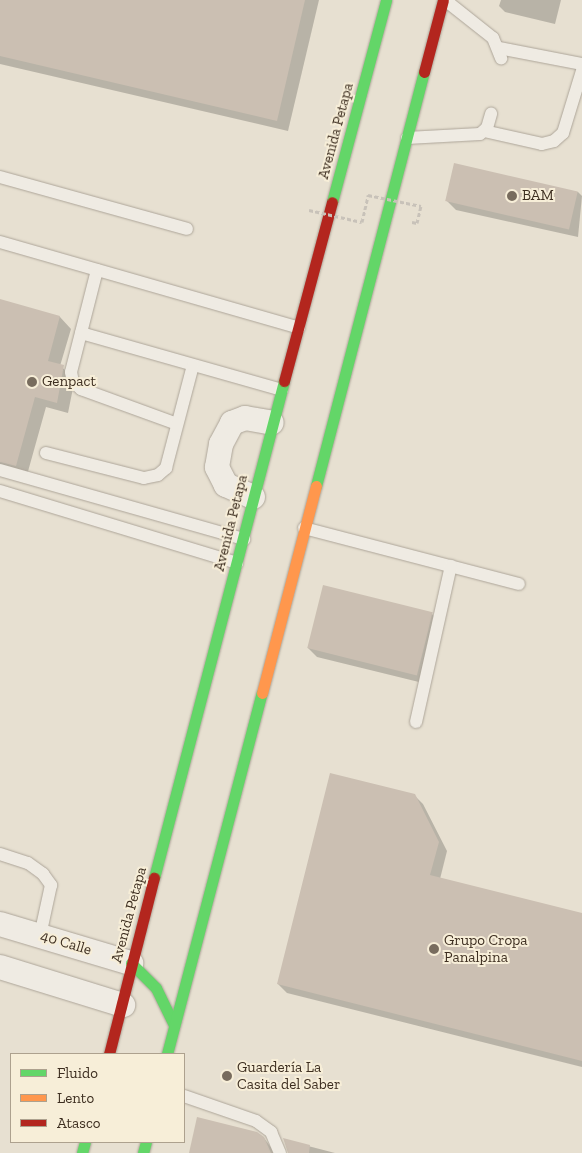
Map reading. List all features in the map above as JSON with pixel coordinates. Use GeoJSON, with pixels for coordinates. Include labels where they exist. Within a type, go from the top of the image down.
{"type":"FeatureCollection","features":[{"type":"Feature","properties":{"kind":"main road","name":"Avenida Petapa"},"geometry":{"type":"LineString","coordinates":[[109,1053],[244,539],[272,423],[386,0]]}},
{"type":"Feature","properties":{"kind":"main road"},"geometry":{"type":"LineString","coordinates":[[167,1053],[444,0]]}},
{"type":"Feature","properties":{"kind":"main road"},"geometry":{"type":"LineString","coordinates":[[132,963],[156,988],[174,1025]]}},
{"type":"Feature","properties":{"kind":"street"},"geometry":{"type":"LineString","coordinates":[[253,496],[226,485],[217,467],[221,444],[232,422],[245,418],[272,423]]}},
{"type":"Feature","properties":{"kind":"street","name":"40 Calle"},"geometry":{"type":"LineString","coordinates":[[0,924],[132,963]]}},
{"type":"Feature","properties":{"kind":"street"},"geometry":{"type":"LineString","coordinates":[[0,967],[123,1005]]}},
{"type":"Feature","properties":{"kind":"lane"},"geometry":{"type":"LineString","coordinates":[[444,0],[476,22],[500,53],[582,64]]}},
{"type":"Feature","properties":{"kind":"lane"},"geometry":{"type":"LineString","coordinates":[[407,138],[484,131],[542,144],[554,141],[563,133],[582,71]]}},
{"type":"Feature","properties":{"kind":"lane"},"geometry":{"type":"LineString","coordinates":[[484,131],[491,114]]}},
{"type":"Feature","properties":{"kind":"lane"},"geometry":{"type":"LineString","coordinates":[[0,177],[187,229]]}},
{"type":"Feature","properties":{"kind":"lane"},"geometry":{"type":"LineString","coordinates":[[0,242],[299,328]]}},
{"type":"Feature","properties":{"kind":"lane"},"geometry":{"type":"LineString","coordinates":[[97,270],[71,372],[73,382],[81,389],[176,424]]}},
{"type":"Feature","properties":{"kind":"lane"},"geometry":{"type":"LineString","coordinates":[[81,333],[282,390]]}},
{"type":"Feature","properties":{"kind":"lane"},"geometry":{"type":"LineString","coordinates":[[46,453],[144,478],[166,468],[193,365]]}},
{"type":"Feature","properties":{"kind":"lane"},"geometry":{"type":"LineString","coordinates":[[0,470],[244,539]]}},
{"type":"Feature","properties":{"kind":"lane"},"geometry":{"type":"LineString","coordinates":[[0,491],[237,563]]}},
{"type":"Feature","properties":{"kind":"lane"},"geometry":{"type":"LineString","coordinates":[[304,528],[519,584]]}},
{"type":"Feature","properties":{"kind":"lane"},"geometry":{"type":"LineString","coordinates":[[416,722],[451,566]]}},
{"type":"Feature","properties":{"kind":"lane"},"geometry":{"type":"LineString","coordinates":[[0,854],[28,863],[44,874],[51,885],[40,936]]}},
{"type":"Feature","properties":{"kind":"lane"},"geometry":{"type":"LineString","coordinates":[[185,1096],[256,1121],[271,1132],[280,1153]]}},
{"type":"Feature","properties":{"kind":"path"},"geometry":{"type":"LineString","coordinates":[[309,210],[362,222],[368,195],[421,206],[417,223]]}},
{"type":"Feature","properties":{"kind":"building"},"geometry":{"type":"Polygon","coordinates":[[[0,0],[305,0],[277,121],[0,56],[0,0]]]}},
{"type":"Feature","properties":{"kind":"building","name":"BAM"},"geometry":{"type":"Polygon","coordinates":[[[454,163],[578,192],[569,230],[445,201],[454,163]]]}},
{"type":"Feature","properties":{"kind":"building","name":"Genpact"},"geometry":{"type":"Polygon","coordinates":[[[0,299],[60,316],[48,361],[64,365],[57,403],[35,397],[16,466],[0,462],[0,299]]]}},
{"type":"Feature","properties":{"kind":"building"},"geometry":{"type":"Polygon","coordinates":[[[323,585],[433,612],[417,675],[307,648],[323,585]]]}},
{"type":"Feature","properties":{"kind":"building","name":"Grupo Cropa Panalpina"},"geometry":{"type":"Polygon","coordinates":[[[330,773],[415,794],[439,842],[430,875],[582,913],[582,1061],[277,984],[330,773]]]}},
{"type":"Feature","properties":{"kind":"building"},"geometry":{"type":"Polygon","coordinates":[[[197,1117],[257,1132],[264,1137],[271,1153],[189,1153],[197,1117]]]}},
{"type":"Feature","properties":{"kind":"building"},"geometry":{"type":"Polygon","coordinates":[[[283,1138],[310,1145],[309,1153],[288,1153],[283,1138]]]}},
{"type":"Feature","properties":{"kind":"traffic: fast"},"geometry":{"type":"LineString","coordinates":[[332,202],[386,0]]}},
{"type":"Feature","properties":{"kind":"traffic: fast"},"geometry":{"type":"LineString","coordinates":[[316,486],[424,72]]}},
{"type":"Feature","properties":{"kind":"traffic: fast"},"geometry":{"type":"LineString","coordinates":[[154,878],[284,381]]}},
{"type":"Feature","properties":{"kind":"traffic: fast"},"geometry":{"type":"LineString","coordinates":[[167,1053],[262,693]]}},
{"type":"Feature","properties":{"kind":"traffic: fast"},"geometry":{"type":"LineString","coordinates":[[131,963],[156,988],[174,1025]]}},
{"type":"Feature","properties":{"kind":"traffic: fast"},"geometry":{"type":"LineString","coordinates":[[82,1153],[85,1143]]}},
{"type":"Feature","properties":{"kind":"traffic: fast"},"geometry":{"type":"LineString","coordinates":[[143,1153],[146,1143]]}},
{"type":"Feature","properties":{"kind":"traffic: slow"},"geometry":{"type":"LineString","coordinates":[[262,693],[316,486]]}},
{"type":"Feature","properties":{"kind":"traffic: jam"},"geometry":{"type":"LineString","coordinates":[[424,72],[443,0]]}},
{"type":"Feature","properties":{"kind":"traffic: jam"},"geometry":{"type":"LineString","coordinates":[[284,381],[332,202]]}},
{"type":"Feature","properties":{"kind":"traffic: jam"},"geometry":{"type":"LineString","coordinates":[[109,1053],[154,878]]}},
{"type":"Feature","properties":{"kind":"place","name":"BAM"},"geometry":{"type":"Point","coordinates":[512,196]}},
{"type":"Feature","properties":{"kind":"place","name":"Genpact"},"geometry":{"type":"Point","coordinates":[32,382]}},
{"type":"Feature","properties":{"kind":"place","name":"Grupo Cropa Panalpina"},"geometry":{"type":"Point","coordinates":[434,949]}},
{"type":"Feature","properties":{"kind":"place","name":"Guardería La Casita del Saber"},"geometry":{"type":"Point","coordinates":[227,1076]}}]}
